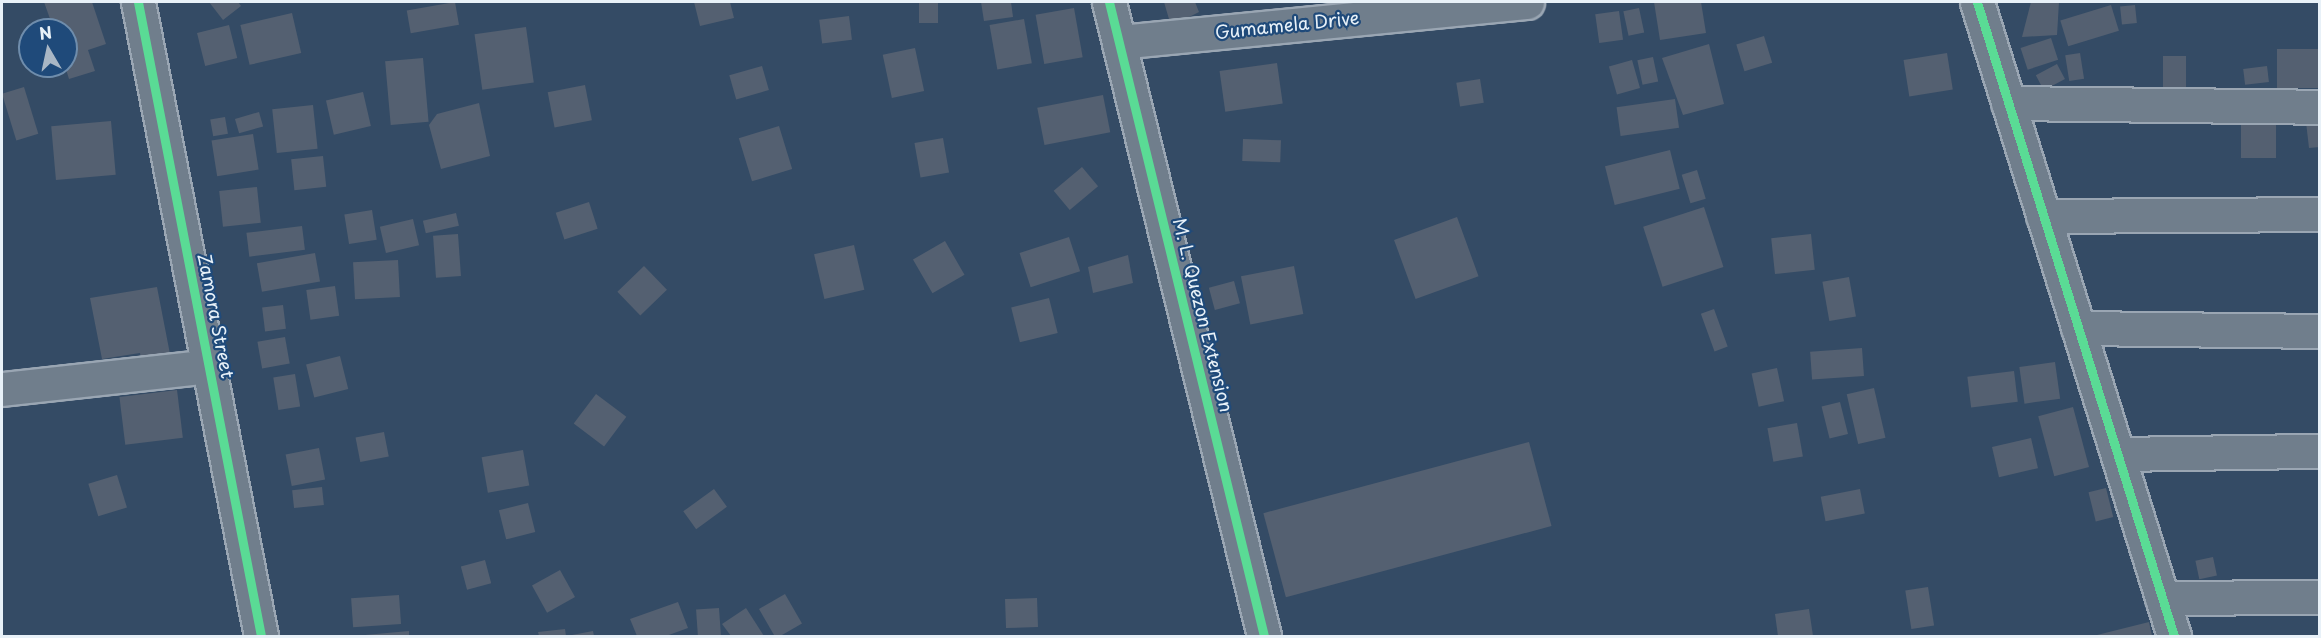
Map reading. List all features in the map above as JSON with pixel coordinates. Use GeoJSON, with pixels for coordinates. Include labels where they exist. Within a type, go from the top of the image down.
{"type":"FeatureCollection","features":[{"type":"Feature","properties":{"kind":"street","name":"Zamora Street"},"geometry":{"type":"LineString","coordinates":[[138,2],[261,636]]}},
{"type":"Feature","properties":{"kind":"street","name":"M. L. Quezon Extension"},"geometry":{"type":"LineString","coordinates":[[1109,2],[1264,636]]}},
{"type":"Feature","properties":{"kind":"street","name":"Gumamela Drive"},"geometry":{"type":"LineString","coordinates":[[1119,42],[1527,2]]}},
{"type":"Feature","properties":{"kind":"street"},"geometry":{"type":"LineString","coordinates":[[1977,2],[2174,636]]}},
{"type":"Feature","properties":{"kind":"street"},"geometry":{"type":"LineString","coordinates":[[2008,103],[2319,107]]}},
{"type":"Feature","properties":{"kind":"street"},"geometry":{"type":"LineString","coordinates":[[2043,216],[2319,214]]}},
{"type":"Feature","properties":{"kind":"street"},"geometry":{"type":"LineString","coordinates":[[2078,328],[2319,331]]}},
{"type":"Feature","properties":{"kind":"street"},"geometry":{"type":"LineString","coordinates":[[2,389],[209,366]]}},
{"type":"Feature","properties":{"kind":"street"},"geometry":{"type":"LineString","coordinates":[[2118,454],[2319,451]]}},
{"type":"Feature","properties":{"kind":"street"},"geometry":{"type":"LineString","coordinates":[[2162,598],[2319,597]]}},
{"type":"Feature","properties":{"kind":"building"},"geometry":{"type":"Polygon","coordinates":[[[44,2],[92,2],[106,44],[88,50],[95,71],[78,76],[78,18],[50,18],[44,2]]]}},
{"type":"Feature","properties":{"kind":"building"},"geometry":{"type":"Polygon","coordinates":[[[209,2],[238,2],[241,6],[223,20],[209,2]]]}},
{"type":"Feature","properties":{"kind":"building"},"geometry":{"type":"Polygon","coordinates":[[[455,2],[459,25],[411,33],[407,11],[455,2]]]}},
{"type":"Feature","properties":{"kind":"building"},"geometry":{"type":"Polygon","coordinates":[[[694,2],[730,2],[734,18],[700,26],[694,2]]]}},
{"type":"Feature","properties":{"kind":"building"},"geometry":{"type":"Polygon","coordinates":[[[919,2],[938,2],[938,23],[919,23],[919,2]]]}},
{"type":"Feature","properties":{"kind":"building"},"geometry":{"type":"Polygon","coordinates":[[[981,2],[1011,2],[1013,17],[984,21],[981,2]]]}},
{"type":"Feature","properties":{"kind":"building"},"geometry":{"type":"Polygon","coordinates":[[[1164,2],[1195,2],[1199,12],[1171,26],[1164,2]]]}},
{"type":"Feature","properties":{"kind":"building"},"geometry":{"type":"Polygon","coordinates":[[[1654,2],[1701,2],[1706,33],[1660,40],[1654,2]]]}},
{"type":"Feature","properties":{"kind":"building"},"geometry":{"type":"Polygon","coordinates":[[[2031,2],[2059,2],[2057,35],[2022,37],[2031,2]]]}},
{"type":"Feature","properties":{"kind":"building"},"geometry":{"type":"Polygon","coordinates":[[[2111,5],[2119,31],[2068,46],[2060,20],[2111,5]]]}},
{"type":"Feature","properties":{"kind":"building"},"geometry":{"type":"Polygon","coordinates":[[[2135,5],[2137,23],[2122,24],[2120,7],[2135,5]]]}},
{"type":"Feature","properties":{"kind":"building"},"geometry":{"type":"Polygon","coordinates":[[[1074,8],[1083,57],[1044,64],[1036,15],[1074,8]]]}},
{"type":"Feature","properties":{"kind":"building"},"geometry":{"type":"Polygon","coordinates":[[[1639,8],[1644,32],[1629,36],[1623,11],[1639,8]]]}},
{"type":"Feature","properties":{"kind":"building"},"geometry":{"type":"Polygon","coordinates":[[[1619,11],[1623,40],[1599,43],[1595,14],[1619,11]]]}},
{"type":"Feature","properties":{"kind":"building"},"geometry":{"type":"Polygon","coordinates":[[[292,13],[301,53],[250,65],[240,25],[292,13]]]}},
{"type":"Feature","properties":{"kind":"building"},"geometry":{"type":"Polygon","coordinates":[[[849,16],[852,40],[822,43],[819,20],[849,16]]]}},
{"type":"Feature","properties":{"kind":"building"},"geometry":{"type":"Polygon","coordinates":[[[1024,19],[1032,63],[997,69],[990,25],[1024,19]]]}},
{"type":"Feature","properties":{"kind":"building"},"geometry":{"type":"Polygon","coordinates":[[[229,25],[237,58],[205,66],[197,33],[229,25]]]}},
{"type":"Feature","properties":{"kind":"building"},"geometry":{"type":"Polygon","coordinates":[[[526,27],[534,82],[482,90],[475,34],[526,27]]]}},
{"type":"Feature","properties":{"kind":"building"},"geometry":{"type":"Polygon","coordinates":[[[1764,36],[1772,63],[1744,71],[1736,44],[1764,36]]]}},
{"type":"Feature","properties":{"kind":"building"},"geometry":{"type":"Polygon","coordinates":[[[2051,38],[2058,60],[2028,70],[2021,48],[2051,38]]]}},
{"type":"Feature","properties":{"kind":"building"},"geometry":{"type":"Polygon","coordinates":[[[1709,44],[1724,104],[1683,115],[1662,58],[1709,44]]]}},
{"type":"Feature","properties":{"kind":"building"},"geometry":{"type":"Polygon","coordinates":[[[915,48],[924,91],[892,98],[883,55],[915,48]]]}},
{"type":"Feature","properties":{"kind":"building"},"geometry":{"type":"Polygon","coordinates":[[[2277,49],[2320,49],[2320,88],[2277,88],[2277,49]]]}},
{"type":"Feature","properties":{"kind":"building"},"geometry":{"type":"Polygon","coordinates":[[[1947,53],[1953,90],[1909,96],[1904,60],[1947,53]]]}},
{"type":"Feature","properties":{"kind":"building"},"geometry":{"type":"Polygon","coordinates":[[[2080,53],[2084,79],[2069,81],[2065,55],[2080,53]]]}},
{"type":"Feature","properties":{"kind":"building"},"geometry":{"type":"Polygon","coordinates":[[[2163,56],[2186,56],[2186,90],[2163,90],[2163,56]]]}},
{"type":"Feature","properties":{"kind":"building"},"geometry":{"type":"Polygon","coordinates":[[[1653,57],[1658,81],[1643,85],[1637,60],[1653,57]]]}},
{"type":"Feature","properties":{"kind":"building"},"geometry":{"type":"Polygon","coordinates":[[[423,58],[429,122],[391,125],[385,61],[423,58]]]}},
{"type":"Feature","properties":{"kind":"building"},"geometry":{"type":"Polygon","coordinates":[[[1632,60],[1640,88],[1617,94],[1609,67],[1632,60]]]}},
{"type":"Feature","properties":{"kind":"building"},"geometry":{"type":"Polygon","coordinates":[[[1277,63],[1283,104],[1225,112],[1220,71],[1277,63]]]}},
{"type":"Feature","properties":{"kind":"building"},"geometry":{"type":"Polygon","coordinates":[[[2057,64],[2065,79],[2044,90],[2036,75],[2057,64]]]}},
{"type":"Feature","properties":{"kind":"building"},"geometry":{"type":"Polygon","coordinates":[[[762,66],[769,90],[736,99],[729,75],[762,66]]]}},
{"type":"Feature","properties":{"kind":"building"},"geometry":{"type":"Polygon","coordinates":[[[2267,66],[2269,82],[2245,85],[2243,69],[2267,66]]]}},
{"type":"Feature","properties":{"kind":"building"},"geometry":{"type":"Polygon","coordinates":[[[1480,79],[1484,103],[1460,106],[1456,83],[1480,79]]]}},
{"type":"Feature","properties":{"kind":"building"},"geometry":{"type":"Polygon","coordinates":[[[585,85],[592,120],[555,128],[548,92],[585,85]]]}},
{"type":"Feature","properties":{"kind":"building"},"geometry":{"type":"Polygon","coordinates":[[[24,87],[38,134],[16,141],[2,94],[24,87]]]}},
{"type":"Feature","properties":{"kind":"building"},"geometry":{"type":"Polygon","coordinates":[[[363,92],[371,126],[334,135],[326,101],[363,92]]]}},
{"type":"Feature","properties":{"kind":"building"},"geometry":{"type":"Polygon","coordinates":[[[1103,95],[1110,132],[1044,145],[1037,108],[1103,95]]]}},
{"type":"Feature","properties":{"kind":"building"},"geometry":{"type":"Polygon","coordinates":[[[1675,99],[1679,128],[1621,136],[1617,107],[1675,99]]]}},
{"type":"Feature","properties":{"kind":"building"},"geometry":{"type":"Polygon","coordinates":[[[479,103],[490,156],[441,169],[429,125],[437,114],[479,103]]]}},
{"type":"Feature","properties":{"kind":"building"},"geometry":{"type":"Polygon","coordinates":[[[313,105],[318,149],[277,153],[272,109],[313,105]]]}},
{"type":"Feature","properties":{"kind":"building"},"geometry":{"type":"Polygon","coordinates":[[[259,112],[263,126],[239,133],[235,119],[259,112]]]}},
{"type":"Feature","properties":{"kind":"building"},"geometry":{"type":"Polygon","coordinates":[[[225,117],[228,134],[213,136],[210,120],[225,117]]]}},
{"type":"Feature","properties":{"kind":"building"},"geometry":{"type":"Polygon","coordinates":[[[2241,118],[2276,118],[2276,158],[2241,158],[2241,118]]]}},
{"type":"Feature","properties":{"kind":"building"},"geometry":{"type":"Polygon","coordinates":[[[111,121],[116,175],[56,180],[51,126],[111,121]]]}},
{"type":"Feature","properties":{"kind":"building"},"geometry":{"type":"Polygon","coordinates":[[[2320,121],[2320,147],[2309,148],[2306,122],[2320,121]]]}},
{"type":"Feature","properties":{"kind":"building"},"geometry":{"type":"Polygon","coordinates":[[[779,126],[792,169],[752,181],[739,138],[779,126]]]}},
{"type":"Feature","properties":{"kind":"building"},"geometry":{"type":"Polygon","coordinates":[[[253,134],[259,170],[217,176],[212,141],[253,134]]]}},
{"type":"Feature","properties":{"kind":"building"},"geometry":{"type":"Polygon","coordinates":[[[943,138],[949,172],[921,178],[914,143],[943,138]]]}},
{"type":"Feature","properties":{"kind":"building"},"geometry":{"type":"Polygon","coordinates":[[[1243,139],[1281,140],[1280,162],[1242,161],[1243,139]]]}},
{"type":"Feature","properties":{"kind":"building"},"geometry":{"type":"Polygon","coordinates":[[[1670,150],[1680,189],[1615,205],[1605,166],[1670,150]]]}},
{"type":"Feature","properties":{"kind":"building"},"geometry":{"type":"Polygon","coordinates":[[[323,156],[326,187],[294,190],[291,159],[323,156]]]}},
{"type":"Feature","properties":{"kind":"building"},"geometry":{"type":"Polygon","coordinates":[[[1082,167],[1098,186],[1070,210],[1054,191],[1082,167]]]}},
{"type":"Feature","properties":{"kind":"building"},"geometry":{"type":"Polygon","coordinates":[[[1697,170],[1706,199],[1690,203],[1682,175],[1697,170]]]}},
{"type":"Feature","properties":{"kind":"building"},"geometry":{"type":"Polygon","coordinates":[[[257,187],[261,223],[223,227],[219,191],[257,187]]]}},
{"type":"Feature","properties":{"kind":"building"},"geometry":{"type":"Polygon","coordinates":[[[589,202],[598,229],[564,239],[556,213],[589,202]]]}},
{"type":"Feature","properties":{"kind":"building"},"geometry":{"type":"Polygon","coordinates":[[[1704,207],[1723,267],[1663,287],[1643,227],[1704,207]]]}},
{"type":"Feature","properties":{"kind":"building"},"geometry":{"type":"Polygon","coordinates":[[[372,210],[377,240],[349,244],[344,214],[372,210]]]}},
{"type":"Feature","properties":{"kind":"building"},"geometry":{"type":"Polygon","coordinates":[[[456,213],[459,226],[426,233],[423,221],[456,213]]]}},
{"type":"Feature","properties":{"kind":"building"},"geometry":{"type":"Polygon","coordinates":[[[1457,217],[1479,276],[1416,299],[1394,240],[1457,217]]]}},
{"type":"Feature","properties":{"kind":"building"},"geometry":{"type":"Polygon","coordinates":[[[413,219],[419,245],[386,253],[380,227],[413,219]]]}},
{"type":"Feature","properties":{"kind":"building"},"geometry":{"type":"Polygon","coordinates":[[[302,226],[305,250],[249,257],[246,233],[302,226]]]}},
{"type":"Feature","properties":{"kind":"building"},"geometry":{"type":"Polygon","coordinates":[[[458,234],[461,276],[436,278],[433,236],[458,234]]]}},
{"type":"Feature","properties":{"kind":"building"},"geometry":{"type":"Polygon","coordinates":[[[1811,234],[1815,270],[1775,274],[1771,238],[1811,234]]]}},
{"type":"Feature","properties":{"kind":"building"},"geometry":{"type":"Polygon","coordinates":[[[1069,237],[1080,271],[1031,287],[1020,253],[1069,237]]]}},
{"type":"Feature","properties":{"kind":"building"},"geometry":{"type":"Polygon","coordinates":[[[945,241],[964,275],[932,293],[913,260],[945,241]]]}},
{"type":"Feature","properties":{"kind":"building"},"geometry":{"type":"Polygon","coordinates":[[[854,245],[864,290],[824,299],[814,254],[854,245]]]}},
{"type":"Feature","properties":{"kind":"building"},"geometry":{"type":"Polygon","coordinates":[[[315,253],[320,282],[262,292],[257,263],[315,253]]]}},
{"type":"Feature","properties":{"kind":"building"},"geometry":{"type":"Polygon","coordinates":[[[1128,255],[1133,283],[1093,293],[1088,267],[1128,255]]]}},
{"type":"Feature","properties":{"kind":"building"},"geometry":{"type":"Polygon","coordinates":[[[398,260],[400,297],[355,299],[353,262],[398,260]]]}},
{"type":"Feature","properties":{"kind":"building"},"geometry":{"type":"Polygon","coordinates":[[[644,266],[667,290],[640,315],[617,292],[644,266]]]}},
{"type":"Feature","properties":{"kind":"building"},"geometry":{"type":"Polygon","coordinates":[[[1294,266],[1303,314],[1250,324],[1241,276],[1294,266]]]}},
{"type":"Feature","properties":{"kind":"building"},"geometry":{"type":"Polygon","coordinates":[[[1849,277],[1856,316],[1829,321],[1822,282],[1849,277]]]}},
{"type":"Feature","properties":{"kind":"building"},"geometry":{"type":"Polygon","coordinates":[[[1234,281],[1240,303],[1215,310],[1209,288],[1234,281]]]}},
{"type":"Feature","properties":{"kind":"building"},"geometry":{"type":"Polygon","coordinates":[[[335,286],[339,316],[310,320],[306,290],[335,286]]]}},
{"type":"Feature","properties":{"kind":"building"},"geometry":{"type":"Polygon","coordinates":[[[157,287],[170,354],[141,360],[140,353],[102,359],[90,298],[157,287]]]}},
{"type":"Feature","properties":{"kind":"building"},"geometry":{"type":"Polygon","coordinates":[[[1049,298],[1058,333],[1020,342],[1011,307],[1049,298]]]}},
{"type":"Feature","properties":{"kind":"building"},"geometry":{"type":"Polygon","coordinates":[[[283,305],[286,329],[265,331],[262,308],[283,305]]]}},
{"type":"Feature","properties":{"kind":"building"},"geometry":{"type":"Polygon","coordinates":[[[1714,309],[1728,347],[1715,351],[1701,314],[1714,309]]]}},
{"type":"Feature","properties":{"kind":"building"},"geometry":{"type":"Polygon","coordinates":[[[285,337],[290,364],[262,368],[257,342],[285,337]]]}},
{"type":"Feature","properties":{"kind":"building"},"geometry":{"type":"Polygon","coordinates":[[[1862,348],[1864,376],[1812,380],[1810,352],[1862,348]]]}},
{"type":"Feature","properties":{"kind":"building"},"geometry":{"type":"Polygon","coordinates":[[[340,356],[348,389],[314,397],[306,364],[340,356]]]}},
{"type":"Feature","properties":{"kind":"building"},"geometry":{"type":"Polygon","coordinates":[[[2055,362],[2060,399],[2024,404],[2019,367],[2055,362]]]}},
{"type":"Feature","properties":{"kind":"building"},"geometry":{"type":"Polygon","coordinates":[[[1777,368],[1784,401],[1759,407],[1752,373],[1777,368]]]}},
{"type":"Feature","properties":{"kind":"building"},"geometry":{"type":"Polygon","coordinates":[[[2014,371],[2018,402],[1971,407],[1967,377],[2014,371]]]}},
{"type":"Feature","properties":{"kind":"building"},"geometry":{"type":"Polygon","coordinates":[[[295,374],[300,407],[278,410],[273,377],[295,374]]]}},
{"type":"Feature","properties":{"kind":"building"},"geometry":{"type":"Polygon","coordinates":[[[1874,388],[1885,438],[1858,444],[1847,394],[1874,388]]]}},
{"type":"Feature","properties":{"kind":"building"},"geometry":{"type":"Polygon","coordinates":[[[177,390],[183,438],[125,445],[119,397],[177,390]]]}},
{"type":"Feature","properties":{"kind":"building"},"geometry":{"type":"Polygon","coordinates":[[[596,394],[626,417],[604,446],[574,424],[596,394]]]}},
{"type":"Feature","properties":{"kind":"building"},"geometry":{"type":"Polygon","coordinates":[[[1840,402],[1848,434],[1830,439],[1822,407],[1840,402]]]}},
{"type":"Feature","properties":{"kind":"building"},"geometry":{"type":"Polygon","coordinates":[[[2073,407],[2089,467],[2054,476],[2038,416],[2073,407]]]}},
{"type":"Feature","properties":{"kind":"building"},"geometry":{"type":"Polygon","coordinates":[[[1797,423],[1803,456],[1773,462],[1767,428],[1797,423]]]}},
{"type":"Feature","properties":{"kind":"building"},"geometry":{"type":"Polygon","coordinates":[[[384,432],[389,457],[360,462],[356,438],[384,432]]]}},
{"type":"Feature","properties":{"kind":"building"},"geometry":{"type":"Polygon","coordinates":[[[2031,438],[2038,468],[1999,477],[1992,447],[2031,438]]]}},
{"type":"Feature","properties":{"kind":"building"},"geometry":{"type":"Polygon","coordinates":[[[1529,442],[1552,526],[1286,597],[1263,513],[1529,442]]]}},
{"type":"Feature","properties":{"kind":"building"},"geometry":{"type":"Polygon","coordinates":[[[319,448],[325,479],[292,486],[286,454],[319,448]]]}},
{"type":"Feature","properties":{"kind":"building"},"geometry":{"type":"Polygon","coordinates":[[[523,450],[529,485],[488,493],[482,457],[523,450]]]}},
{"type":"Feature","properties":{"kind":"building"},"geometry":{"type":"Polygon","coordinates":[[[117,475],[127,508],[98,516],[88,484],[117,475]]]}},
{"type":"Feature","properties":{"kind":"building"},"geometry":{"type":"Polygon","coordinates":[[[322,487],[324,505],[294,508],[292,490],[322,487]]]}},
{"type":"Feature","properties":{"kind":"building"},"geometry":{"type":"Polygon","coordinates":[[[2106,488],[2113,517],[2096,521],[2089,492],[2106,488]]]}},
{"type":"Feature","properties":{"kind":"building"},"geometry":{"type":"Polygon","coordinates":[[[714,489],[727,507],[696,529],[683,511],[714,489]]]}},
{"type":"Feature","properties":{"kind":"building"},"geometry":{"type":"Polygon","coordinates":[[[1860,489],[1865,514],[1826,521],[1821,497],[1860,489]]]}},
{"type":"Feature","properties":{"kind":"building"},"geometry":{"type":"Polygon","coordinates":[[[528,503],[535,532],[506,539],[499,510],[528,503]]]}},
{"type":"Feature","properties":{"kind":"building"},"geometry":{"type":"Polygon","coordinates":[[[2213,557],[2217,576],[2199,579],[2195,561],[2213,557]]]}},
{"type":"Feature","properties":{"kind":"building"},"geometry":{"type":"Polygon","coordinates":[[[485,560],[491,583],[467,590],[461,566],[485,560]]]}},
{"type":"Feature","properties":{"kind":"building"},"geometry":{"type":"Polygon","coordinates":[[[560,570],[575,597],[547,613],[532,586],[560,570]]]}},
{"type":"Feature","properties":{"kind":"building"},"geometry":{"type":"Polygon","coordinates":[[[1928,587],[1934,626],[1911,629],[1905,591],[1928,587]]]}},
{"type":"Feature","properties":{"kind":"building"},"geometry":{"type":"Polygon","coordinates":[[[785,594],[802,623],[780,636],[775,636],[759,609],[785,594]]]}},
{"type":"Feature","properties":{"kind":"building"},"geometry":{"type":"Polygon","coordinates":[[[399,595],[401,624],[353,627],[351,598],[399,595]]]}},
{"type":"Feature","properties":{"kind":"building"},"geometry":{"type":"Polygon","coordinates":[[[1037,598],[1038,627],[1006,628],[1005,599],[1037,598]]]}},
{"type":"Feature","properties":{"kind":"building"},"geometry":{"type":"Polygon","coordinates":[[[678,602],[688,628],[666,636],[637,636],[630,619],[678,602]]]}},
{"type":"Feature","properties":{"kind":"building"},"geometry":{"type":"Polygon","coordinates":[[[719,608],[721,636],[698,636],[696,610],[719,608]]]}},
{"type":"Feature","properties":{"kind":"building"},"geometry":{"type":"Polygon","coordinates":[[[746,608],[764,636],[731,636],[722,624],[746,608]]]}},
{"type":"Feature","properties":{"kind":"building"},"geometry":{"type":"Polygon","coordinates":[[[1809,609],[1813,636],[1778,636],[1775,614],[1809,609]]]}},
{"type":"Feature","properties":{"kind":"building"},"geometry":{"type":"Polygon","coordinates":[[[2149,622],[2152,636],[2093,636],[2149,622]]]}},
{"type":"Feature","properties":{"kind":"building"},"geometry":{"type":"Polygon","coordinates":[[[565,629],[566,636],[539,636],[538,632],[565,629]]]}},
{"type":"Feature","properties":{"kind":"building"},"geometry":{"type":"Polygon","coordinates":[[[409,631],[409,636],[365,636],[365,635],[409,631]]]}},
{"type":"Feature","properties":{"kind":"building"},"geometry":{"type":"Polygon","coordinates":[[[593,631],[594,636],[572,636],[572,635],[593,631]]]}},
{"type":"Feature","properties":{"kind":"cycle path"},"geometry":{"type":"LineString","coordinates":[[138,2],[261,636]]}},
{"type":"Feature","properties":{"kind":"cycle path"},"geometry":{"type":"LineString","coordinates":[[1109,2],[1264,636]]}},
{"type":"Feature","properties":{"kind":"cycle path"},"geometry":{"type":"LineString","coordinates":[[1977,2],[2174,636]]}}]}
